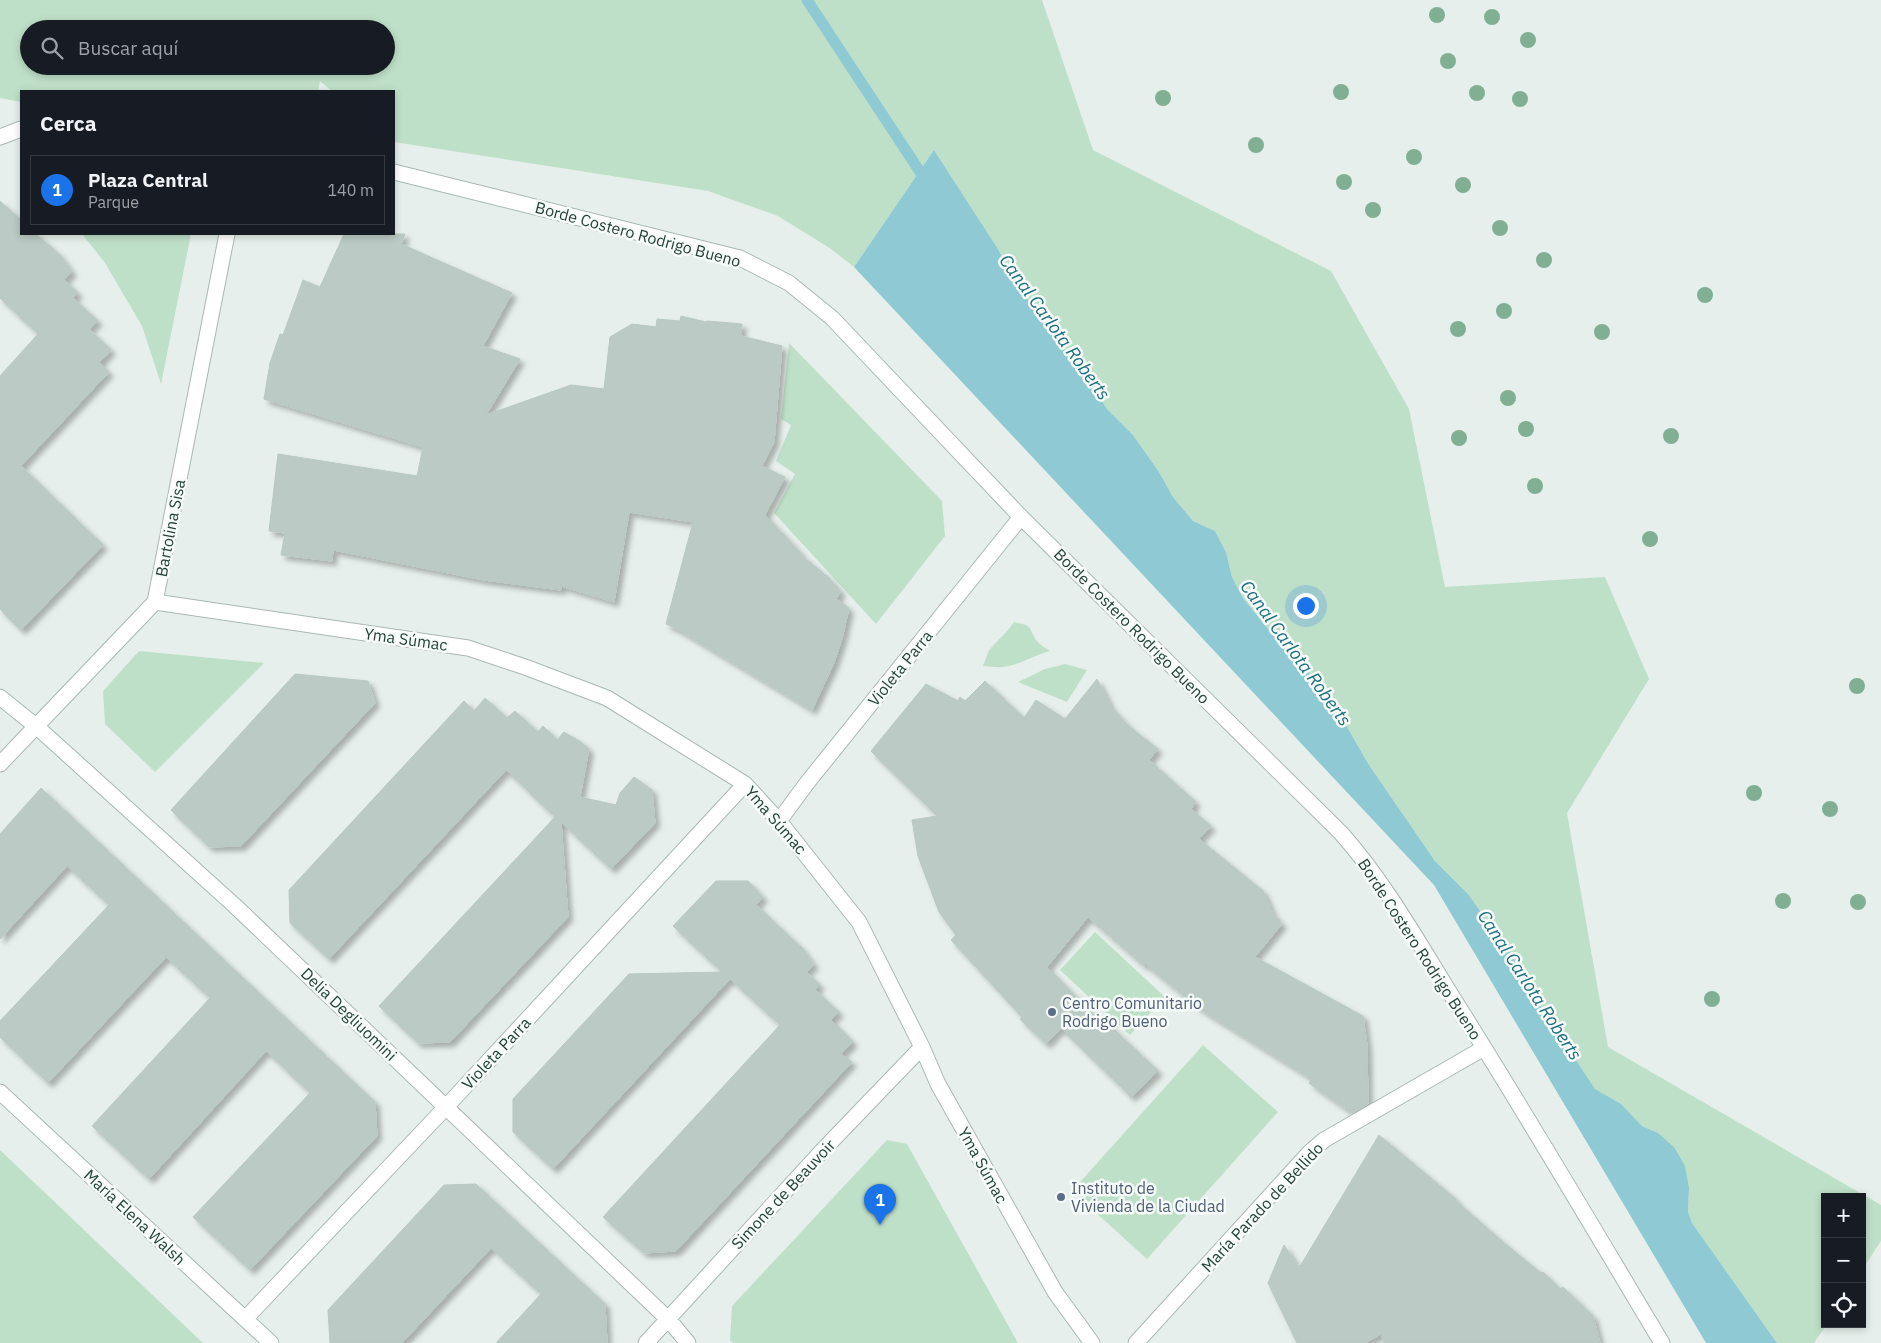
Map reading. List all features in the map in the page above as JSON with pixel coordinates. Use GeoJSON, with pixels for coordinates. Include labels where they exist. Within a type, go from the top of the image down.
{"type":"FeatureCollection","features":[{"type":"Feature","properties":{"kind":"street"},"geometry":{"type":"LineString","coordinates":[[0,137],[20,129]]}},
{"type":"Feature","properties":{"kind":"street","name":"Borde Costero Rodrigo Bueno"},"geometry":{"type":"LineString","coordinates":[[395,172],[740,258],[789,283],[832,318],[1022,517],[1341,833],[1363,858],[1386,890],[1484,1048],[1662,1343]]}},
{"type":"Feature","properties":{"kind":"street","name":"Bartolina Sisa"},"geometry":{"type":"LineString","coordinates":[[155,602],[227,235]]}},
{"type":"Feature","properties":{"kind":"street","name":"Violeta Parra"},"geometry":{"type":"LineString","coordinates":[[779,820],[1022,517]]}},
{"type":"Feature","properties":{"kind":"street"},"geometry":{"type":"LineString","coordinates":[[0,764],[155,602]]}},
{"type":"Feature","properties":{"kind":"street","name":"Yma Súmac"},"geometry":{"type":"LineString","coordinates":[[155,602],[468,648],[608,698],[745,784],[779,820],[859,922],[922,1047],[938,1084],[1054,1292],[1092,1343]]}},
{"type":"Feature","properties":{"kind":"street","name":"Delia Degliuomini"},"geometry":{"type":"LineString","coordinates":[[0,697],[37,727],[234,905],[669,1320],[688,1343]]}},
{"type":"Feature","properties":{"kind":"street","name":"Violeta Parra"},"geometry":{"type":"LineString","coordinates":[[245,1319],[446,1107],[745,784]]}},
{"type":"Feature","properties":{"kind":"street","name":"Simone de Beauvoir"},"geometry":{"type":"LineString","coordinates":[[646,1343],[815,1158],[922,1047]]}},
{"type":"Feature","properties":{"kind":"street","name":"María Parado de Bellido"},"geometry":{"type":"LineString","coordinates":[[1136,1343],[1309,1152],[1324,1140],[1484,1048]]}},
{"type":"Feature","properties":{"kind":"street","name":"María Elena Walsh"},"geometry":{"type":"LineString","coordinates":[[0,1092],[271,1343]]}},
{"type":"Feature","properties":{"kind":"green space"},"geometry":{"type":"Polygon","coordinates":[[[0,0],[1042,0],[1093,150],[1331,271],[1409,409],[1445,587],[1605,577],[1649,679],[1567,813],[1608,1047],[1860,1193],[1821,1193],[1821,1328],[1824,1328],[1814,1343],[1777,1343],[1692,1223],[1688,1212],[1689,1188],[1658,1133],[1642,1126],[1621,1104],[1595,1090],[1542,1009],[1513,957],[1468,894],[1435,861],[1369,765],[1339,713],[1311,675],[1273,635],[1243,598],[1232,577],[1226,552],[1215,531],[1193,521],[1173,497],[1159,472],[1133,435],[1107,409],[1088,378],[1040,318],[934,150],[854,267],[831,249],[778,216],[708,191],[395,142],[395,90],[331,90],[320,81],[318,90],[20,90],[20,102],[0,98],[0,0]]]}},
{"type":"Feature","properties":{"kind":"green space"},"geometry":{"type":"Polygon","coordinates":[[[83,235],[191,235],[161,384],[142,326],[105,263],[83,235]]]}},
{"type":"Feature","properties":{"kind":"green space"},"geometry":{"type":"Polygon","coordinates":[[[789,343],[942,501],[945,536],[876,624],[774,513],[795,474],[776,461],[791,425],[781,419],[789,343]]]}},
{"type":"Feature","properties":{"kind":"green space"},"geometry":{"type":"Polygon","coordinates":[[[1014,622],[1028,626],[1038,642],[1050,651],[1009,666],[983,666],[989,650],[1014,622]]]}},
{"type":"Feature","properties":{"kind":"green space"},"geometry":{"type":"Polygon","coordinates":[[[139,651],[264,663],[155,772],[105,724],[103,691],[139,651]]]}},
{"type":"Feature","properties":{"kind":"green space"},"geometry":{"type":"Polygon","coordinates":[[[1065,664],[1087,670],[1067,702],[1018,682],[1045,669],[1065,664]]]}},
{"type":"Feature","properties":{"kind":"green space"},"geometry":{"type":"Polygon","coordinates":[[[1095,932],[1165,997],[1130,1035],[1060,970],[1095,932]]]}},
{"type":"Feature","properties":{"kind":"green space"},"geometry":{"type":"Polygon","coordinates":[[[1203,1045],[1278,1112],[1147,1259],[1072,1191],[1203,1045]]]}},
{"type":"Feature","properties":{"kind":"green space"},"geometry":{"type":"Polygon","coordinates":[[[887,1140],[907,1144],[1018,1343],[733,1343],[730,1340],[732,1306],[887,1140]]]}},
{"type":"Feature","properties":{"kind":"green space"},"geometry":{"type":"Polygon","coordinates":[[[0,1150],[203,1343],[0,1343],[0,1150]]]}},
{"type":"Feature","properties":{"kind":"green space"},"geometry":{"type":"Polygon","coordinates":[[[1866,1196],[1881,1205],[1881,1241],[1866,1264],[1866,1196]]]}},
{"type":"Feature","properties":{"kind":"water"},"geometry":{"type":"Polygon","coordinates":[[[934,150],[1040,318],[1088,378],[1107,409],[1133,435],[1159,472],[1173,497],[1193,521],[1215,531],[1226,552],[1232,577],[1243,598],[1273,635],[1311,675],[1339,713],[1369,765],[1435,861],[1468,894],[1513,957],[1542,1009],[1595,1089],[1621,1104],[1642,1126],[1658,1133],[1674,1147],[1685,1166],[1689,1188],[1688,1212],[1692,1223],[1777,1343],[1706,1343],[1434,885],[854,267],[934,150]]]}},
{"type":"Feature","properties":{"kind":"building"},"geometry":{"type":"Polygon","coordinates":[[[0,201],[20,219],[20,235],[37,235],[60,255],[72,272],[64,280],[78,293],[73,298],[98,321],[89,329],[111,350],[99,363],[109,372],[21,466],[103,545],[21,630],[0,609],[0,376],[38,334],[0,298],[0,201]]]}},
{"type":"Feature","properties":{"kind":"building"},"geometry":{"type":"Polygon","coordinates":[[[405,234],[401,244],[512,293],[483,346],[520,359],[486,415],[571,385],[604,389],[610,337],[632,324],[656,327],[657,319],[680,321],[681,316],[706,322],[742,324],[741,336],[782,346],[774,442],[762,466],[785,477],[765,515],[800,554],[829,578],[841,592],[836,599],[849,608],[834,663],[812,710],[666,624],[693,522],[629,512],[614,602],[561,586],[561,590],[484,580],[333,550],[332,561],[281,555],[285,533],[269,531],[278,454],[417,476],[423,447],[264,399],[270,363],[280,334],[283,335],[303,280],[320,287],[344,235],[405,234]]]}},
{"type":"Feature","properties":{"kind":"building"},"geometry":{"type":"Polygon","coordinates":[[[295,674],[368,681],[375,703],[241,846],[209,847],[171,810],[295,674]]]}},
{"type":"Feature","properties":{"kind":"building"},"geometry":{"type":"Polygon","coordinates":[[[1097,679],[1111,707],[1130,727],[1158,749],[1149,760],[1196,802],[1191,809],[1211,826],[1199,839],[1263,891],[1272,912],[1282,924],[1255,957],[1363,1016],[1367,1045],[1368,1104],[1352,1113],[1309,1083],[1312,1079],[1200,1009],[1145,964],[1144,966],[1088,917],[1047,967],[1097,1018],[1100,1016],[1158,1071],[1131,1097],[1061,1028],[1046,1044],[1020,1019],[1022,1017],[951,940],[956,935],[939,912],[918,856],[912,820],[937,816],[871,751],[926,684],[958,701],[960,697],[965,701],[985,681],[1024,718],[1036,700],[1065,719],[1097,679]]]}},
{"type":"Feature","properties":{"kind":"building"},"geometry":{"type":"Polygon","coordinates":[[[485,698],[507,718],[515,711],[538,732],[543,726],[557,740],[564,732],[589,749],[580,797],[616,805],[620,793],[634,777],[652,790],[655,823],[611,869],[561,822],[568,917],[450,1042],[418,1043],[379,1006],[555,817],[506,770],[329,959],[290,923],[289,890],[464,701],[474,711],[485,698]]]}},
{"type":"Feature","properties":{"kind":"building"},"geometry":{"type":"Polygon","coordinates":[[[41,788],[375,1102],[377,1136],[250,1270],[193,1217],[310,1093],[266,1051],[149,1179],[92,1126],[210,998],[166,957],[48,1083],[0,1037],[0,1021],[109,905],[67,866],[0,939],[0,834],[41,788]]]}},
{"type":"Feature","properties":{"kind":"building"},"geometry":{"type":"Polygon","coordinates":[[[716,881],[748,881],[763,897],[756,905],[802,948],[814,965],[806,972],[820,985],[815,990],[839,1012],[831,1020],[853,1042],[841,1054],[852,1062],[676,1251],[644,1253],[603,1217],[780,1025],[730,979],[553,1169],[513,1132],[513,1099],[629,974],[722,972],[673,926],[716,881]]]}},
{"type":"Feature","properties":{"kind":"building"},"geometry":{"type":"Polygon","coordinates":[[[1379,1135],[1456,1199],[1503,1242],[1541,1273],[1543,1272],[1560,1289],[1563,1287],[1593,1316],[1600,1343],[1384,1343],[1381,1334],[1365,1343],[1297,1343],[1268,1283],[1284,1245],[1299,1268],[1379,1135]]]}},
{"type":"Feature","properties":{"kind":"building"},"geometry":{"type":"Polygon","coordinates":[[[476,1184],[605,1304],[607,1343],[496,1343],[541,1294],[491,1248],[402,1343],[330,1343],[328,1310],[444,1185],[476,1184]]]}},
{"type":"Feature","properties":{"kind":"waterway","name":"Canal Carlota Roberts"},"geometry":{"type":"LineString","coordinates":[[807,0],[928,184]]}},
{"type":"Feature","properties":{"kind":"place","name":"Centro Comunitario Rodrigo Bueno"},"geometry":{"type":"Point","coordinates":[1052,1012]}},
{"type":"Feature","properties":{"kind":"place","name":"Instituto de Vivienda de la Ciudad"},"geometry":{"type":"Point","coordinates":[1061,1197]}},
{"type":"Feature","properties":{"kind":"place","name":"Plaza Central"},"geometry":{"type":"Point","coordinates":[880,1225]}}]}
